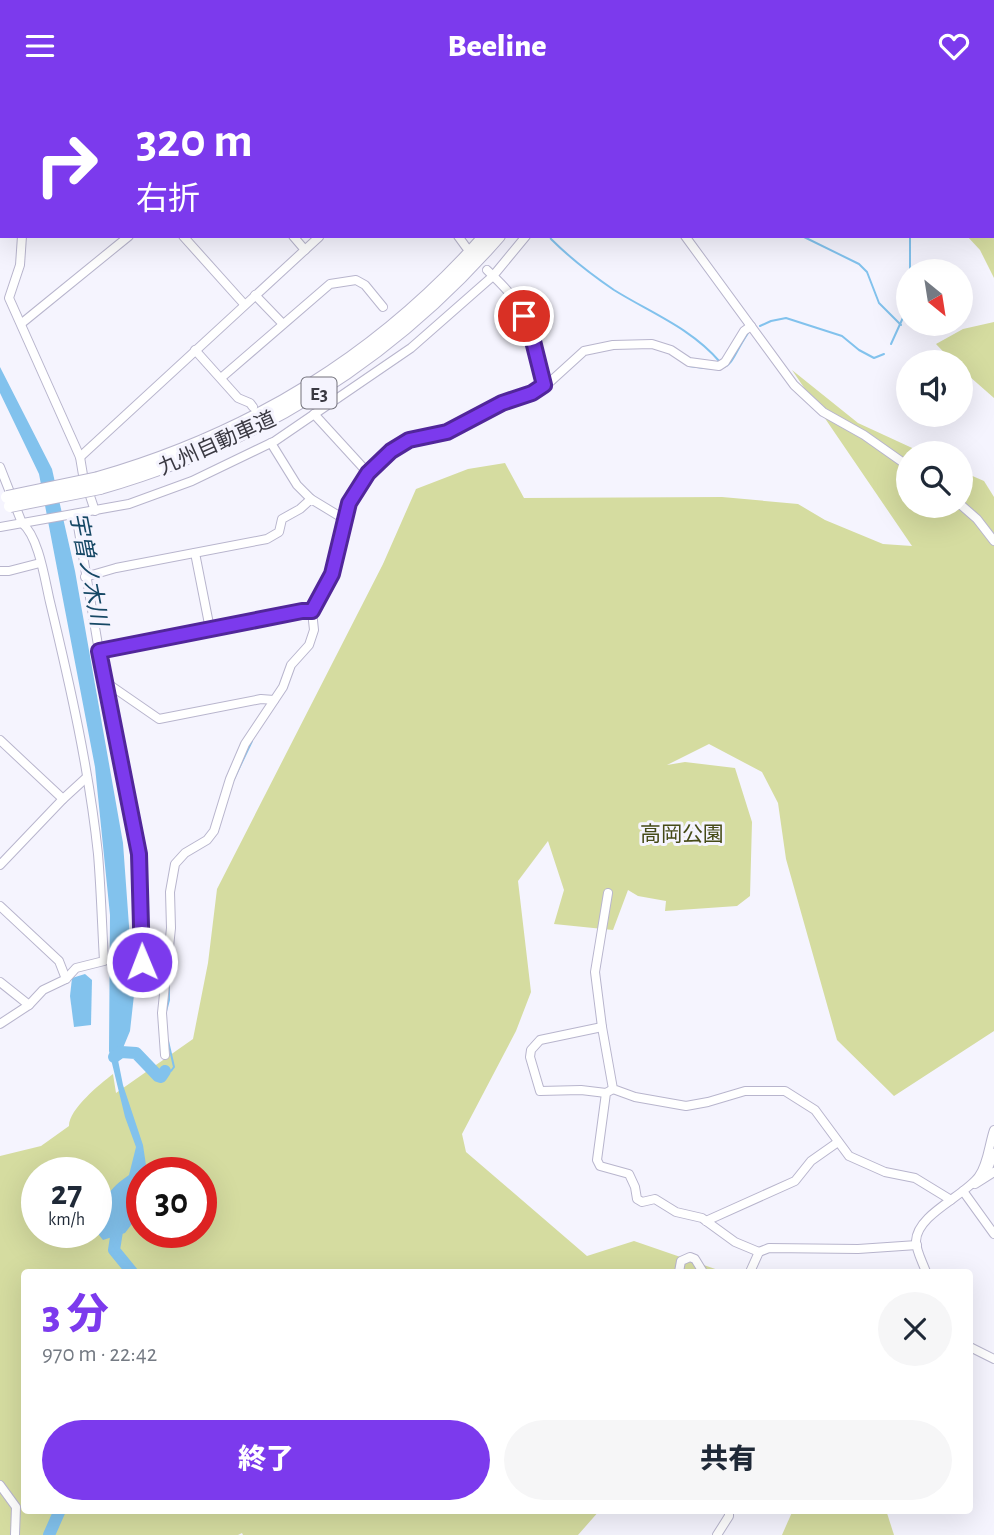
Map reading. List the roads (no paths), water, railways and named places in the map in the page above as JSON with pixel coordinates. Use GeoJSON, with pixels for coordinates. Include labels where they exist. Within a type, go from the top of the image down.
{"type":"FeatureCollection","features":[{"type":"Feature","properties":{"kind":"highway","name":"九州自動車道"},"geometry":{"type":"LineString","coordinates":[[99,483],[222,434],[307,388],[388,331],[427,297],[483,238]]}},
{"type":"Feature","properties":{"kind":"highway","name":"九州自動車道"},"geometry":{"type":"LineString","coordinates":[[4,502],[99,483],[180,462],[226,443],[313,397],[414,321],[472,267],[497,238]]}},
{"type":"Feature","properties":{"kind":"street"},"geometry":{"type":"LineString","coordinates":[[22,238],[20,265],[9,297],[80,457],[95,511]]}},
{"type":"Feature","properties":{"kind":"street"},"geometry":{"type":"LineString","coordinates":[[22,323],[127,238]]}},
{"type":"Feature","properties":{"kind":"street"},"geometry":{"type":"LineString","coordinates":[[185,238],[244,304]]}},
{"type":"Feature","properties":{"kind":"street"},"geometry":{"type":"LineString","coordinates":[[295,238],[305,250]]}},
{"type":"Feature","properties":{"kind":"street"},"geometry":{"type":"LineString","coordinates":[[80,457],[318,238]]}},
{"type":"Feature","properties":{"kind":"street"},"geometry":{"type":"LineString","coordinates":[[459,238],[466,247]]}},
{"type":"Feature","properties":{"kind":"street"},"geometry":{"type":"LineString","coordinates":[[0,527],[129,504],[192,481],[272,439],[411,348],[524,238]]}},
{"type":"Feature","properties":{"kind":"street"},"geometry":{"type":"LineString","coordinates":[[686,238],[794,385],[817,407],[896,458]]}},
{"type":"Feature","properties":{"kind":"street"},"geometry":{"type":"LineString","coordinates":[[490,273],[512,295],[524,316],[544,385]]}},
{"type":"Feature","properties":{"kind":"street"},"geometry":{"type":"LineString","coordinates":[[221,378],[330,284],[356,281],[365,285],[383,307]]}},
{"type":"Feature","properties":{"kind":"street"},"geometry":{"type":"LineString","coordinates":[[255,295],[282,323]]}},
{"type":"Feature","properties":{"kind":"street"},"geometry":{"type":"LineString","coordinates":[[165,1055],[162,1013],[171,928],[169,904],[175,864],[185,853],[207,840],[214,831],[244,744],[283,687],[291,665],[309,645],[314,630],[312,611],[332,574],[349,503],[368,473],[391,451],[409,440],[447,432],[502,403],[532,393],[584,351],[613,345],[652,344],[671,350],[689,362],[722,364],[744,331],[751,326]]}},
{"type":"Feature","properties":{"kind":"street"},"geometry":{"type":"LineString","coordinates":[[195,350],[238,398],[253,407]]}},
{"type":"Feature","properties":{"kind":"street"},"geometry":{"type":"LineString","coordinates":[[314,414],[368,473]]}},
{"type":"Feature","properties":{"kind":"street"},"geometry":{"type":"LineString","coordinates":[[272,439],[297,485],[311,499],[344,519]]}},
{"type":"Feature","properties":{"kind":"street"},"geometry":{"type":"LineString","coordinates":[[0,467],[30,530],[68,676],[87,777],[98,856],[104,961],[76,968],[66,979],[43,990],[29,1005],[0,1024]]}},
{"type":"Feature","properties":{"kind":"street"},"geometry":{"type":"LineString","coordinates":[[85,577],[116,568],[267,540],[279,532],[282,519],[311,499]]}},
{"type":"Feature","properties":{"kind":"street"},"geometry":{"type":"LineString","coordinates":[[74,515],[139,854],[142,962]]}},
{"type":"Feature","properties":{"kind":"street"},"geometry":{"type":"LineString","coordinates":[[973,516],[994,541]]}},
{"type":"Feature","properties":{"kind":"street"},"geometry":{"type":"LineString","coordinates":[[195,553],[210,629]]}},
{"type":"Feature","properties":{"kind":"street"},"geometry":{"type":"LineString","coordinates":[[0,572],[40,563]]}},
{"type":"Feature","properties":{"kind":"street"},"geometry":{"type":"LineString","coordinates":[[99,651],[312,611]]}},
{"type":"Feature","properties":{"kind":"street"},"geometry":{"type":"LineString","coordinates":[[104,681],[159,719],[261,699],[274,701]]}},
{"type":"Feature","properties":{"kind":"street"},"geometry":{"type":"LineString","coordinates":[[0,740],[62,799]]}},
{"type":"Feature","properties":{"kind":"street"},"geometry":{"type":"LineString","coordinates":[[0,865],[62,799],[87,777]]}},
{"type":"Feature","properties":{"kind":"street"},"geometry":{"type":"LineString","coordinates":[[608,893],[595,972],[610,1091],[597,1160],[600,1165],[629,1174],[637,1199],[642,1202],[655,1199],[676,1212],[706,1221],[735,1242],[759,1252]]}},
{"type":"Feature","properties":{"kind":"street"},"geometry":{"type":"LineString","coordinates":[[0,906],[59,961],[66,979]]}},
{"type":"Feature","properties":{"kind":"street"},"geometry":{"type":"LineString","coordinates":[[0,982],[29,1005]]}},
{"type":"Feature","properties":{"kind":"street"},"geometry":{"type":"LineString","coordinates":[[602,1027],[540,1040],[531,1049],[530,1058],[540,1091],[610,1091],[685,1106],[745,1091],[785,1091],[815,1110],[849,1156],[868,1166],[915,1178],[951,1200]]}},
{"type":"Feature","properties":{"kind":"street"},"geometry":{"type":"LineString","coordinates":[[979,1177],[994,1130]]}},
{"type":"Feature","properties":{"kind":"street"},"geometry":{"type":"LineString","coordinates":[[706,1221],[790,1184],[821,1153],[838,1142]]}},
{"type":"Feature","properties":{"kind":"street"},"geometry":{"type":"LineString","coordinates":[[925,1269],[917,1245],[918,1233],[924,1223],[985,1174],[994,1153]]}},
{"type":"Feature","properties":{"kind":"street"},"geometry":{"type":"LineString","coordinates":[[966,1188],[979,1183],[994,1172]]}},
{"type":"Feature","properties":{"kind":"street"},"geometry":{"type":"LineString","coordinates":[[966,1188],[994,1234]]}},
{"type":"Feature","properties":{"kind":"street"},"geometry":{"type":"LineString","coordinates":[[751,1269],[759,1252],[769,1248],[858,1249],[917,1245]]}},
{"type":"Feature","properties":{"kind":"street"},"geometry":{"type":"LineString","coordinates":[[680,1269],[681,1261],[690,1257],[695,1259],[701,1269]]}},
{"type":"Feature","properties":{"kind":"street"},"geometry":{"type":"LineString","coordinates":[[973,1348],[994,1359]]}},
{"type":"Feature","properties":{"kind":"street"},"geometry":{"type":"LineString","coordinates":[[0,1485],[16,1507],[15,1535]]}},
{"type":"Feature","properties":{"kind":"street"},"geometry":{"type":"LineString","coordinates":[[717,1535],[728,1514]]}},
{"type":"Feature","properties":{"kind":"water"},"geometry":{"type":"Polygon","coordinates":[[[0,367],[52,469],[75,571],[123,843],[134,995],[130,1031],[118,1060],[145,1157],[134,1157],[136,1147],[125,1117],[109,1051],[110,915],[95,767],[39,474],[0,393],[0,367]]]}},
{"type":"Feature","properties":{"kind":"water"},"geometry":{"type":"Polygon","coordinates":[[[85,974],[92,980],[91,1025],[74,1027],[70,996],[72,978],[85,974]]]}},
{"type":"Feature","properties":{"kind":"water"},"geometry":{"type":"Polygon","coordinates":[[[126,1177],[126,1232],[112,1237],[112,1190],[126,1177]]]}},
{"type":"Feature","properties":{"kind":"waterway"},"geometry":{"type":"LineString","coordinates":[[551,238],[614,290],[683,330],[720,362]]}},
{"type":"Feature","properties":{"kind":"waterway"},"geometry":{"type":"LineString","coordinates":[[806,238],[859,264],[867,272],[879,303],[896,320]]}},
{"type":"Feature","properties":{"kind":"waterway"},"geometry":{"type":"LineString","coordinates":[[910,238],[910,259]]}},
{"type":"Feature","properties":{"kind":"waterway"},"geometry":{"type":"LineString","coordinates":[[760,326],[786,318],[842,336],[874,358],[884,354]]}},
{"type":"Feature","properties":{"kind":"waterway"},"geometry":{"type":"LineString","coordinates":[[689,366],[715,369],[728,365],[748,333]]}},
{"type":"Feature","properties":{"kind":"waterway"},"geometry":{"type":"LineString","coordinates":[[891,344],[896,333]]}},
{"type":"Feature","properties":{"kind":"waterway"},"geometry":{"type":"LineString","coordinates":[[351,512],[358,495]]}},
{"type":"Feature","properties":{"kind":"waterway"},"geometry":{"type":"LineString","coordinates":[[232,783],[252,741]]}},
{"type":"Feature","properties":{"kind":"waterway"},"geometry":{"type":"LineString","coordinates":[[165,1015],[169,1000],[169,982]]}},
{"type":"Feature","properties":{"kind":"waterway"},"geometry":{"type":"LineString","coordinates":[[165,1071],[171,1071],[174,1067],[168,1041]]}},
{"type":"Feature","properties":{"kind":"waterway","name":"宇曽ノ木川"},"geometry":{"type":"LineString","coordinates":[[114,1057],[121,1052],[136,1053],[158,1076],[161,1077],[165,1071]]}},
{"type":"Feature","properties":{"kind":"waterway"},"geometry":{"type":"LineString","coordinates":[[124,1222],[117,1231],[114,1250],[130,1269]]}},
{"type":"Feature","properties":{"kind":"waterway"},"geometry":{"type":"LineString","coordinates":[[49,1535],[58,1514]]}},
{"type":"Feature","properties":{"kind":"park label","name":"高岡公園"},"geometry":{"type":"Point","coordinates":[682,834]}}]}
